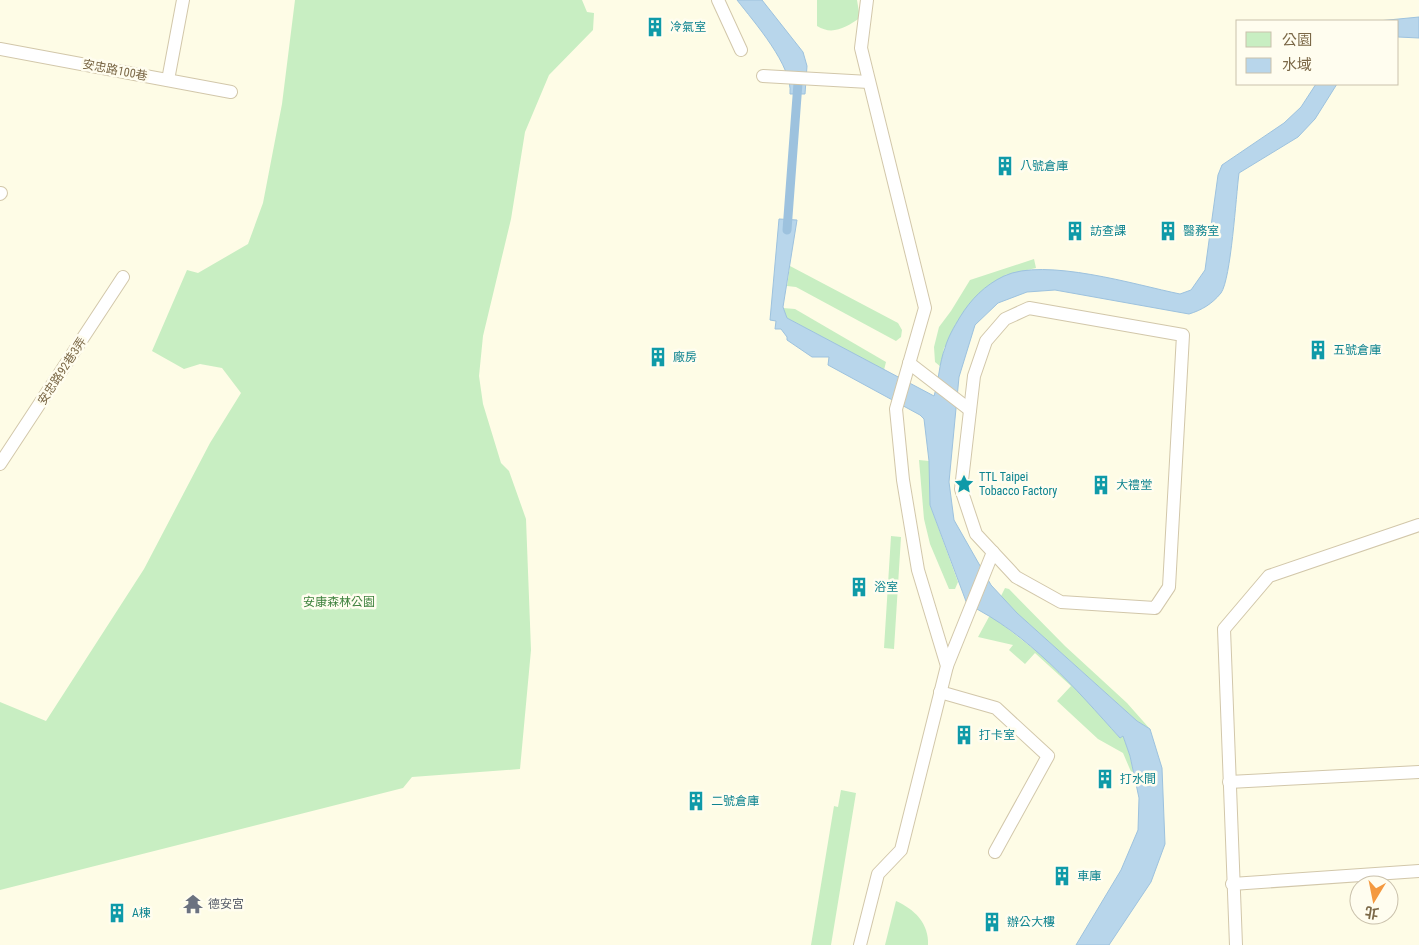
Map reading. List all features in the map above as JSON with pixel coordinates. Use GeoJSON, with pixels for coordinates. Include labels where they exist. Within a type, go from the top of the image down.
{"type":"FeatureCollection","features":[{"type":"Feature","properties":{"kind":"lane"},"geometry":{"type":"LineString","coordinates":[[168,80],[184,0]]}},
{"type":"Feature","properties":{"kind":"lane"},"geometry":{"type":"LineString","coordinates":[[718,0],[741,50]]}},
{"type":"Feature","properties":{"kind":"lane"},"geometry":{"type":"LineString","coordinates":[[866,0],[861,48],[925,308],[896,409],[903,480],[918,570],[946,666]]}},
{"type":"Feature","properties":{"kind":"lane","name":"安忠路100巷"},"geometry":{"type":"LineString","coordinates":[[0,49],[230,92]]}},
{"type":"Feature","properties":{"kind":"lane"},"geometry":{"type":"LineString","coordinates":[[764,76],[869,82]]}},
{"type":"Feature","properties":{"kind":"lane","name":"安忠路92巷3弄"},"geometry":{"type":"LineString","coordinates":[[0,464],[123,277]]}},
{"type":"Feature","properties":{"kind":"lane"},"geometry":{"type":"LineString","coordinates":[[1029,308],[1183,335],[1169,587],[1155,608],[1061,602],[1016,577],[976,534],[961,489],[966,407],[986,341],[1005,319],[1029,308]]}},
{"type":"Feature","properties":{"kind":"lane"},"geometry":{"type":"LineString","coordinates":[[910,363],[966,407]]}},
{"type":"Feature","properties":{"kind":"lane"},"geometry":{"type":"LineString","coordinates":[[1236,945],[1232,884],[1224,630],[1269,576],[1419,525]]}},
{"type":"Feature","properties":{"kind":"lane"},"geometry":{"type":"LineString","coordinates":[[860,945],[878,874],[901,850],[946,666],[993,552]]}},
{"type":"Feature","properties":{"kind":"lane"},"geometry":{"type":"LineString","coordinates":[[940,692],[996,708],[1048,756],[995,852]]}},
{"type":"Feature","properties":{"kind":"lane"},"geometry":{"type":"LineString","coordinates":[[1229,782],[1419,772]]}},
{"type":"Feature","properties":{"kind":"lane"},"geometry":{"type":"LineString","coordinates":[[1232,884],[1419,871]]}},
{"type":"Feature","properties":{"kind":"green space","name":"安康森林公園"},"geometry":{"type":"Polygon","coordinates":[[[295,0],[582,0],[587,12],[594,13],[593,30],[549,75],[525,132],[511,219],[483,336],[479,376],[483,404],[501,463],[509,471],[526,519],[531,650],[520,769],[412,777],[403,788],[0,890],[0,702],[46,721],[144,569],[210,443],[241,393],[222,368],[200,364],[184,369],[152,351],[187,270],[198,273],[248,244],[263,203],[282,104],[295,0]]]}},
{"type":"Feature","properties":{"kind":"green space"},"geometry":{"type":"Polygon","coordinates":[[[817,0],[857,0],[860,18],[839,29],[823,29],[817,26],[817,0]]]}},
{"type":"Feature","properties":{"kind":"green space"},"geometry":{"type":"Polygon","coordinates":[[[1034,259],[1036,268],[1005,275],[944,348],[941,367],[935,362],[934,347],[939,327],[970,280],[1034,259]]]}},
{"type":"Feature","properties":{"kind":"green space"},"geometry":{"type":"Polygon","coordinates":[[[790,266],[898,323],[902,330],[901,337],[896,341],[796,287],[787,286],[790,266]]]}},
{"type":"Feature","properties":{"kind":"green space"},"geometry":{"type":"Polygon","coordinates":[[[783,308],[795,309],[886,362],[884,370],[787,318],[783,308]]]}},
{"type":"Feature","properties":{"kind":"green space"},"geometry":{"type":"Polygon","coordinates":[[[919,460],[929,461],[930,505],[958,582],[955,589],[949,589],[930,544],[924,519],[919,460]]]}},
{"type":"Feature","properties":{"kind":"green space"},"geometry":{"type":"Polygon","coordinates":[[[891,536],[901,537],[894,649],[884,648],[891,536]]]}},
{"type":"Feature","properties":{"kind":"green space"},"geometry":{"type":"Polygon","coordinates":[[[1005,588],[1009,589],[1065,646],[1127,703],[1150,729],[1137,721],[1017,613],[1001,596],[1005,588]]]}},
{"type":"Feature","properties":{"kind":"green space"},"geometry":{"type":"Polygon","coordinates":[[[990,615],[1040,654],[1079,692],[1120,738],[1123,736],[1130,756],[1135,781],[1123,753],[1098,739],[1057,701],[1071,686],[1035,653],[1025,664],[1009,650],[1013,645],[978,637],[990,615]]]}},
{"type":"Feature","properties":{"kind":"green space"},"geometry":{"type":"Polygon","coordinates":[[[841,790],[856,793],[831,945],[811,945],[834,806],[838,807],[841,790]]]}},
{"type":"Feature","properties":{"kind":"green space"},"geometry":{"type":"Polygon","coordinates":[[[896,901],[909,908],[919,918],[926,930],[928,945],[885,945],[896,901]]]}},
{"type":"Feature","properties":{"kind":"water"},"geometry":{"type":"Polygon","coordinates":[[[737,0],[762,0],[803,52],[807,66],[805,94],[790,94],[789,83],[779,58],[737,0]]]}},
{"type":"Feature","properties":{"kind":"water"},"geometry":{"type":"Polygon","coordinates":[[[1419,17],[1419,38],[1399,37],[1399,20],[1388,20],[1419,17]]]}},
{"type":"Feature","properties":{"kind":"water"},"geometry":{"type":"Polygon","coordinates":[[[1315,85],[1336,85],[1315,119],[1298,137],[1239,173],[1228,272],[1225,285],[1218,297],[1189,314],[1055,290],[1027,292],[998,303],[975,325],[959,377],[949,482],[954,520],[991,585],[1017,613],[1137,721],[1150,729],[1162,768],[1165,844],[1151,882],[1109,945],[1076,945],[1121,870],[1138,830],[1139,798],[1130,756],[1123,736],[1120,738],[1086,700],[1031,646],[990,616],[967,604],[930,505],[929,461],[924,419],[920,415],[828,365],[829,357],[812,357],[787,340],[781,329],[775,329],[776,321],[770,320],[779,219],[797,220],[783,307],[787,318],[934,396],[943,354],[948,340],[964,310],[979,293],[1004,276],[1022,271],[1066,271],[1116,279],[1180,294],[1191,290],[1205,270],[1218,175],[1222,165],[1284,123],[1301,107],[1315,85]]]}},
{"type":"Feature","properties":{"kind":"waterway"},"geometry":{"type":"LineString","coordinates":[[787,230],[798,83]]}},
{"type":"Feature","properties":{"kind":"place","name":"冷氣室"},"geometry":{"type":"Point","coordinates":[655,27]}},
{"type":"Feature","properties":{"kind":"place","name":"八號倉庫"},"geometry":{"type":"Point","coordinates":[1005,166]}},
{"type":"Feature","properties":{"kind":"place","name":"訪查課"},"geometry":{"type":"Point","coordinates":[1075,231]}},
{"type":"Feature","properties":{"kind":"place","name":"醫務室"},"geometry":{"type":"Point","coordinates":[1168,231]}},
{"type":"Feature","properties":{"kind":"place","name":"五號倉庫"},"geometry":{"type":"Point","coordinates":[1318,350]}},
{"type":"Feature","properties":{"kind":"place","name":"廠房"},"geometry":{"type":"Point","coordinates":[658,357]}},
{"type":"Feature","properties":{"kind":"place","name":"TTL Taipei Tobacco Factory"},"geometry":{"type":"Point","coordinates":[964,484]}},
{"type":"Feature","properties":{"kind":"place","name":"大禮堂"},"geometry":{"type":"Point","coordinates":[1101,485]}},
{"type":"Feature","properties":{"kind":"place","name":"浴室"},"geometry":{"type":"Point","coordinates":[859,587]}},
{"type":"Feature","properties":{"kind":"place","name":"打卡室"},"geometry":{"type":"Point","coordinates":[964,735]}},
{"type":"Feature","properties":{"kind":"place","name":"打水間"},"geometry":{"type":"Point","coordinates":[1105,779]}},
{"type":"Feature","properties":{"kind":"place","name":"二號倉庫"},"geometry":{"type":"Point","coordinates":[696,801]}},
{"type":"Feature","properties":{"kind":"place","name":"車庫"},"geometry":{"type":"Point","coordinates":[1062,876]}},
{"type":"Feature","properties":{"kind":"place","name":"德安宮"},"geometry":{"type":"Point","coordinates":[193,904]}},
{"type":"Feature","properties":{"kind":"place","name":"A棟"},"geometry":{"type":"Point","coordinates":[117,913]}},
{"type":"Feature","properties":{"kind":"place","name":"辦公大樓"},"geometry":{"type":"Point","coordinates":[992,922]}}]}
